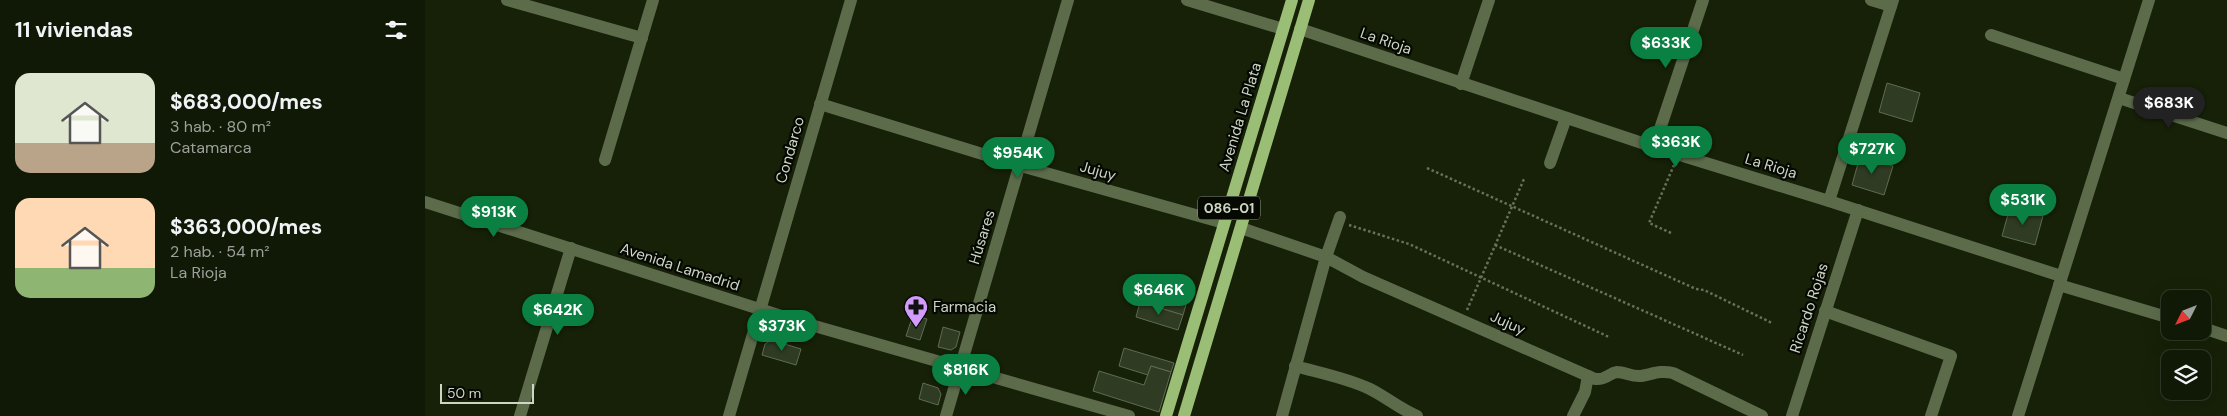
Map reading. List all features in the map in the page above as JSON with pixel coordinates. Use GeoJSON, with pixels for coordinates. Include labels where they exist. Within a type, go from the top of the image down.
{"type":"FeatureCollection","features":[{"type":"Feature","properties":{"kind":"main road","name":"Avenida La Plata"},"geometry":{"type":"LineString","coordinates":[[1166,416],[1292,0]]}},
{"type":"Feature","properties":{"kind":"main road","name":"086-01"},"geometry":{"type":"LineString","coordinates":[[1183,416],[1309,0]]}},
{"type":"Feature","properties":{"kind":"street"},"geometry":{"type":"LineString","coordinates":[[507,0],[642,38]]}},
{"type":"Feature","properties":{"kind":"street"},"geometry":{"type":"LineString","coordinates":[[605,160],[653,0]]}},
{"type":"Feature","properties":{"kind":"street","name":"Condarco"},"geometry":{"type":"LineString","coordinates":[[729,416],[851,0]]}},
{"type":"Feature","properties":{"kind":"street","name":"Húsares"},"geometry":{"type":"LineString","coordinates":[[946,416],[1021,166],[1068,0]]}},
{"type":"Feature","properties":{"kind":"street"},"geometry":{"type":"LineString","coordinates":[[1187,0],[1283,29]]}},
{"type":"Feature","properties":{"kind":"street"},"geometry":{"type":"LineString","coordinates":[[1461,84],[1489,0]]}},
{"type":"Feature","properties":{"kind":"street"},"geometry":{"type":"LineString","coordinates":[[1655,147],[1703,0]]}},
{"type":"Feature","properties":{"kind":"street"},"geometry":{"type":"LineString","coordinates":[[1829,201],[1892,3],[1871,0]]}},
{"type":"Feature","properties":{"kind":"street"},"geometry":{"type":"LineString","coordinates":[[2019,416],[2149,0]]}},
{"type":"Feature","properties":{"kind":"street","name":"La Rioja"},"geometry":{"type":"LineString","coordinates":[[1300,29],[1655,147],[1858,210],[2161,315]]}},
{"type":"Feature","properties":{"kind":"street"},"geometry":{"type":"LineString","coordinates":[[1991,35],[2125,79]]}},
{"type":"Feature","properties":{"kind":"street"},"geometry":{"type":"LineString","coordinates":[[2119,98],[2227,133]]}},
{"type":"Feature","properties":{"kind":"street","name":"Jujuy"},"geometry":{"type":"LineString","coordinates":[[820,104],[1021,166],[1224,223]]}},
{"type":"Feature","properties":{"kind":"street"},"geometry":{"type":"LineString","coordinates":[[1551,163],[1566,118]]}},
{"type":"Feature","properties":{"kind":"street","name":"Avenida Lamadrid"},"geometry":{"type":"LineString","coordinates":[[425,202],[760,310],[1129,416]]}},
{"type":"Feature","properties":{"kind":"street","name":"Ricardo Rojas"},"geometry":{"type":"LineString","coordinates":[[1792,416],[1858,210]]}},
{"type":"Feature","properties":{"kind":"street"},"geometry":{"type":"LineString","coordinates":[[1282,416],[1326,257],[1339,220]]}},
{"type":"Feature","properties":{"kind":"street","name":"Jujuy"},"geometry":{"type":"LineString","coordinates":[[1241,228],[1326,257],[1363,277],[1588,376],[1603,380],[1619,372],[1640,376],[1657,371],[1673,373],[1762,416]]}},
{"type":"Feature","properties":{"kind":"street"},"geometry":{"type":"LineString","coordinates":[[520,416],[571,248]]}},
{"type":"Feature","properties":{"kind":"street"},"geometry":{"type":"LineString","coordinates":[[1825,311],[1951,356],[1931,416]]}},
{"type":"Feature","properties":{"kind":"street"},"geometry":{"type":"LineString","coordinates":[[2211,331],[2227,336]]}},
{"type":"Feature","properties":{"kind":"street"},"geometry":{"type":"LineString","coordinates":[[1295,366],[1356,383],[1371,390],[1400,413],[1417,416]]}},
{"type":"Feature","properties":{"kind":"street"},"geometry":{"type":"LineString","coordinates":[[1573,416],[1585,392],[1588,376]]}},
{"type":"Feature","properties":{"kind":"path"},"geometry":{"type":"LineString","coordinates":[[1671,233],[1649,223],[1679,154]]}},
{"type":"Feature","properties":{"kind":"path"},"geometry":{"type":"LineString","coordinates":[[1427,168],[1696,290],[1704,290],[1772,323]]}},
{"type":"Feature","properties":{"kind":"path"},"geometry":{"type":"LineString","coordinates":[[1463,321],[1524,179]]}},
{"type":"Feature","properties":{"kind":"path"},"geometry":{"type":"LineString","coordinates":[[1339,220],[1409,244],[1609,337]]}},
{"type":"Feature","properties":{"kind":"path"},"geometry":{"type":"LineString","coordinates":[[1495,246],[1743,355]]}},
{"type":"Feature","properties":{"kind":"building"},"geometry":{"type":"Polygon","coordinates":[[[1887,83],[1920,93],[1912,122],[1879,112],[1887,83]]]}},
{"type":"Feature","properties":{"kind":"building"},"geometry":{"type":"Polygon","coordinates":[[[1860,156],[1893,166],[1884,195],[1852,185],[1860,156]]]}},
{"type":"Feature","properties":{"kind":"building"},"geometry":{"type":"Polygon","coordinates":[[[2010,207],[2043,216],[2035,245],[2002,236],[2010,207]]]}},
{"type":"Feature","properties":{"kind":"building"},"geometry":{"type":"Polygon","coordinates":[[[1154,288],[1188,298],[1183,315],[1149,305],[1154,288]]]}},
{"type":"Feature","properties":{"kind":"building"},"geometry":{"type":"Polygon","coordinates":[[[1140,302],[1183,315],[1178,330],[1136,317],[1140,302]]]}},
{"type":"Feature","properties":{"kind":"building","name":"Farmacia"},"geometry":{"type":"Polygon","coordinates":[[[913,315],[927,319],[920,340],[906,336],[913,315]]]}},
{"type":"Feature","properties":{"kind":"building"},"geometry":{"type":"Polygon","coordinates":[[[943,327],[960,332],[956,347],[951,350],[938,347],[943,327]]]}},
{"type":"Feature","properties":{"kind":"building"},"geometry":{"type":"Polygon","coordinates":[[[771,340],[801,349],[796,365],[762,355],[765,344],[771,340]]]}},
{"type":"Feature","properties":{"kind":"building"},"geometry":{"type":"Polygon","coordinates":[[[1124,348],[1174,363],[1171,372],[1151,366],[1148,375],[1119,366],[1124,348]]]}},
{"type":"Feature","properties":{"kind":"building"},"geometry":{"type":"Polygon","coordinates":[[[1151,366],[1171,372],[1159,412],[1093,391],[1099,371],[1144,385],[1151,366]]]}},
{"type":"Feature","properties":{"kind":"building"},"geometry":{"type":"Polygon","coordinates":[[[923,383],[938,388],[941,394],[938,405],[919,399],[923,383]]]}},
{"type":"Feature","properties":{"kind":"place","name":"Farmacia"},"geometry":{"type":"Point","coordinates":[916,328]}}]}
